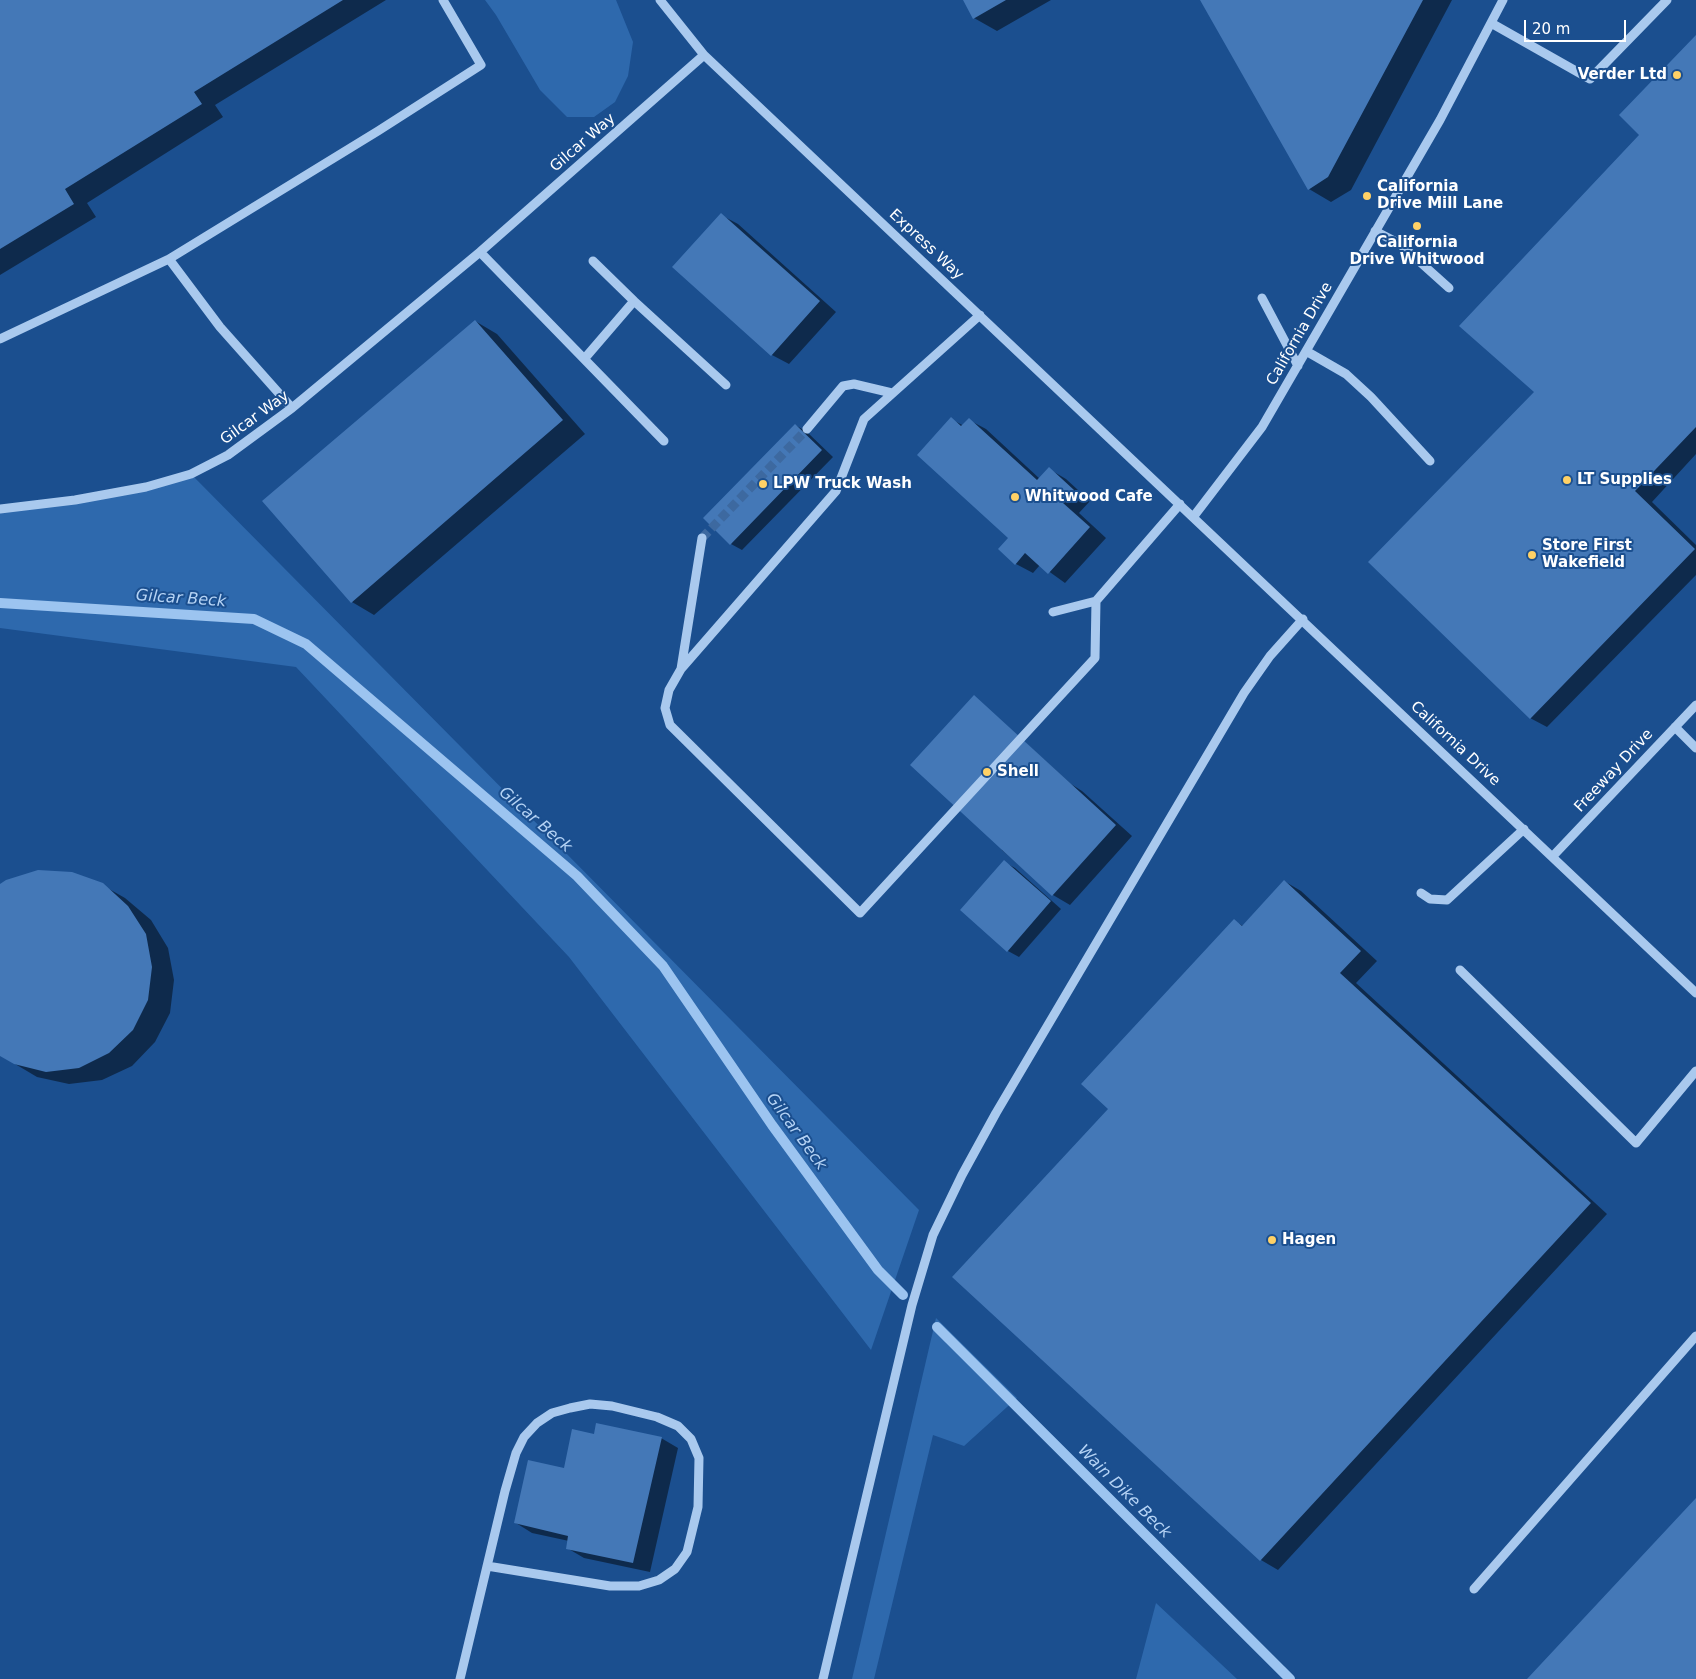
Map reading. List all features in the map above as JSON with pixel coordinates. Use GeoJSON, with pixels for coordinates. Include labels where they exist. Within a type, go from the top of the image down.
{"type":"FeatureCollection","features":[{"type":"Feature","properties":{"kind":"street"},"geometry":{"type":"LineString","coordinates":[[0,339],[169,259],[378,132],[481,65],[443,0]]}},
{"type":"Feature","properties":{"kind":"street","name":"Express Way"},"geometry":{"type":"LineString","coordinates":[[660,0],[704,55],[1180,504]]}},
{"type":"Feature","properties":{"kind":"street","name":"California Drive"},"geometry":{"type":"LineString","coordinates":[[1194,516],[1262,427],[1440,120],[1503,0]]}},
{"type":"Feature","properties":{"kind":"street"},"geometry":{"type":"LineString","coordinates":[[1491,23],[1590,79],[1667,0]]}},
{"type":"Feature","properties":{"kind":"street","name":"Gilcar Way"},"geometry":{"type":"LineString","coordinates":[[0,509],[119,492],[191,474],[228,455],[292,408],[480,252],[704,55]]}},
{"type":"Feature","properties":{"kind":"street"},"geometry":{"type":"LineString","coordinates":[[1375,231],[1400,244],[1449,288]]}},
{"type":"Feature","properties":{"kind":"street"},"geometry":{"type":"LineString","coordinates":[[480,252],[664,440]]}},
{"type":"Feature","properties":{"kind":"street"},"geometry":{"type":"LineString","coordinates":[[169,259],[220,327],[292,408]]}},
{"type":"Feature","properties":{"kind":"street"},"geometry":{"type":"LineString","coordinates":[[593,261],[726,385]]}},
{"type":"Feature","properties":{"kind":"street"},"geometry":{"type":"LineString","coordinates":[[1262,298],[1298,366]]}},
{"type":"Feature","properties":{"kind":"street"},"geometry":{"type":"LineString","coordinates":[[585,358],[634,301]]}},
{"type":"Feature","properties":{"kind":"street"},"geometry":{"type":"LineString","coordinates":[[980,315],[864,419],[836,491],[681,669],[670,690],[665,708],[670,725],[860,913],[1095,658],[1096,601]]}},
{"type":"Feature","properties":{"kind":"street"},"geometry":{"type":"LineString","coordinates":[[1306,351],[1346,374],[1371,397],[1430,461]]}},
{"type":"Feature","properties":{"kind":"street"},"geometry":{"type":"LineString","coordinates":[[807,429],[843,386],[854,384],[892,393]]}},
{"type":"Feature","properties":{"kind":"street"},"geometry":{"type":"LineString","coordinates":[[1054,612],[1096,601],[1180,504]]}},
{"type":"Feature","properties":{"kind":"street","name":"California Drive"},"geometry":{"type":"LineString","coordinates":[[1180,504],[1696,993]]}},
{"type":"Feature","properties":{"kind":"street"},"geometry":{"type":"LineString","coordinates":[[681,669],[702,538]]}},
{"type":"Feature","properties":{"kind":"street"},"geometry":{"type":"LineString","coordinates":[[823,1679],[912,1305],[933,1235],[996,1113],[1244,693],[1270,656],[1303,619]]}},
{"type":"Feature","properties":{"kind":"street","name":"Freeway Drive"},"geometry":{"type":"LineString","coordinates":[[1553,856],[1696,705]]}},
{"type":"Feature","properties":{"kind":"street"},"geometry":{"type":"LineString","coordinates":[[1675,727],[1696,748]]}},
{"type":"Feature","properties":{"kind":"street"},"geometry":{"type":"LineString","coordinates":[[1421,893],[1430,898],[1447,900],[1524,829]]}},
{"type":"Feature","properties":{"kind":"street"},"geometry":{"type":"LineString","coordinates":[[1460,970],[1636,1143],[1696,1071]]}},
{"type":"Feature","properties":{"kind":"street"},"geometry":{"type":"LineString","coordinates":[[1474,1590],[1696,1336]]}},
{"type":"Feature","properties":{"kind":"street"},"geometry":{"type":"LineString","coordinates":[[460,1679],[487,1566],[516,1453],[524,1437],[537,1423],[552,1413],[590,1404],[612,1406],[658,1417],[678,1426],[692,1438],[699,1458],[698,1507],[687,1552],[675,1569],[659,1580],[639,1586],[610,1586],[487,1566]]}},
{"type":"Feature","properties":{"kind":"shaded area"},"geometry":{"type":"Polygon","coordinates":[[[485,0],[616,0],[633,42],[628,76],[615,102],[594,117],[567,117],[540,90],[496,15],[485,0]]]}},
{"type":"Feature","properties":{"kind":"shaded area"},"geometry":{"type":"Polygon","coordinates":[[[191,474],[919,1210],[871,1350],[569,957],[296,667],[0,628],[0,509],[75,500],[191,474]]]}},
{"type":"Feature","properties":{"kind":"shaded area"},"geometry":{"type":"Polygon","coordinates":[[[936,1318],[1017,1398],[964,1446],[933,1435],[874,1679],[852,1679],[936,1318]]]}},
{"type":"Feature","properties":{"kind":"shaded area"},"geometry":{"type":"Polygon","coordinates":[[[1156,1603],[1237,1679],[1136,1679],[1156,1603]]]}},
{"type":"Feature","properties":{"kind":"building"},"geometry":{"type":"Polygon","coordinates":[[[0,0],[343,0],[194,92],[202,104],[65,189],[74,204],[0,249],[0,0]]]}},
{"type":"Feature","properties":{"kind":"building"},"geometry":{"type":"Polygon","coordinates":[[[963,0],[1006,0],[973,19],[963,0]]]}},
{"type":"Feature","properties":{"kind":"building"},"geometry":{"type":"Polygon","coordinates":[[[1200,0],[1423,0],[1328,177],[1308,190],[1200,0]]]}},
{"type":"Feature","properties":{"kind":"building"},"geometry":{"type":"Polygon","coordinates":[[[1696,35],[1696,427],[1635,491],[1695,549],[1530,719],[1368,562],[1534,392],[1459,326],[1639,135],[1619,115],[1696,35]]]}},
{"type":"Feature","properties":{"kind":"building"},"geometry":{"type":"Polygon","coordinates":[[[721,213],[820,301],[771,356],[672,267],[721,213]]]}},
{"type":"Feature","properties":{"kind":"building"},"geometry":{"type":"Polygon","coordinates":[[[475,320],[563,420],[351,603],[262,501],[475,320]]]}},
{"type":"Feature","properties":{"kind":"building","name":"Whitwood Cafe"},"geometry":{"type":"Polygon","coordinates":[[[951,417],[961,426],[969,418],[1037,480],[1049,467],[1074,490],[1063,503],[1090,527],[1048,574],[1025,553],[1015,565],[998,549],[1008,538],[917,455],[951,417]]]}},
{"type":"Feature","properties":{"kind":"building","name":"LPW Truck Wash"},"geometry":{"type":"Polygon","coordinates":[[[795,424],[822,450],[730,545],[703,518],[795,424]]]}},
{"type":"Feature","properties":{"kind":"building","name":"Shell"},"geometry":{"type":"Polygon","coordinates":[[[974,695],[1116,825],[1052,896],[910,765],[974,695]]]}},
{"type":"Feature","properties":{"kind":"building"},"geometry":{"type":"Polygon","coordinates":[[[1004,860],[1051,901],[1007,952],[960,910],[1004,860]]]}},
{"type":"Feature","properties":{"kind":"building"},"geometry":{"type":"Polygon","coordinates":[[[38,870],[72,872],[103,883],[128,906],[146,934],[152,967],[148,1000],[133,1030],[109,1053],[79,1068],[46,1072],[14,1064],[0,1056],[0,884],[6,880],[38,870]]]}},
{"type":"Feature","properties":{"kind":"building","name":"Hagen"},"geometry":{"type":"Polygon","coordinates":[[[1284,880],[1361,951],[1340,973],[1591,1203],[1260,1561],[952,1277],[1108,1109],[1081,1084],[1234,919],[1242,926],[1284,880]]]}},
{"type":"Feature","properties":{"kind":"building"},"geometry":{"type":"Polygon","coordinates":[[[596,1423],[662,1437],[633,1563],[566,1549],[568,1536],[514,1523],[528,1460],[564,1468],[572,1429],[594,1434],[596,1423]]]}},
{"type":"Feature","properties":{"kind":"building"},"geometry":{"type":"Polygon","coordinates":[[[1696,1498],[1696,1679],[1527,1679],[1696,1498]]]}},
{"type":"Feature","properties":{"kind":"waterway","name":"Gilcar Beck"},"geometry":{"type":"LineString","coordinates":[[0,603],[254,619],[306,644],[577,876],[663,966],[772,1125],[878,1270],[903,1295]]}},
{"type":"Feature","properties":{"kind":"waterway","name":"Wain Dike Beck"},"geometry":{"type":"LineString","coordinates":[[937,1327],[1290,1679]]}},
{"type":"Feature","properties":{"kind":"tunnel"},"geometry":{"type":"LineString","coordinates":[[702,538],[807,429]]}},
{"type":"Feature","properties":{"kind":"place","name":"Verder Ltd"},"geometry":{"type":"Point","coordinates":[1677,75]}},
{"type":"Feature","properties":{"kind":"place","name":"California Drive Mill Lane"},"geometry":{"type":"Point","coordinates":[1367,196]}},
{"type":"Feature","properties":{"kind":"place","name":"California Drive Whitwood"},"geometry":{"type":"Point","coordinates":[1417,226]}},
{"type":"Feature","properties":{"kind":"place","name":"LT Supplies"},"geometry":{"type":"Point","coordinates":[1567,480]}},
{"type":"Feature","properties":{"kind":"place","name":"LPW Truck Wash"},"geometry":{"type":"Point","coordinates":[763,484]}},
{"type":"Feature","properties":{"kind":"place","name":"Whitwood Cafe"},"geometry":{"type":"Point","coordinates":[1015,497]}},
{"type":"Feature","properties":{"kind":"place","name":"Store First Wakefield"},"geometry":{"type":"Point","coordinates":[1532,555]}},
{"type":"Feature","properties":{"kind":"place","name":"Shell"},"geometry":{"type":"Point","coordinates":[987,772]}},
{"type":"Feature","properties":{"kind":"place","name":"Hagen"},"geometry":{"type":"Point","coordinates":[1272,1240]}}]}
